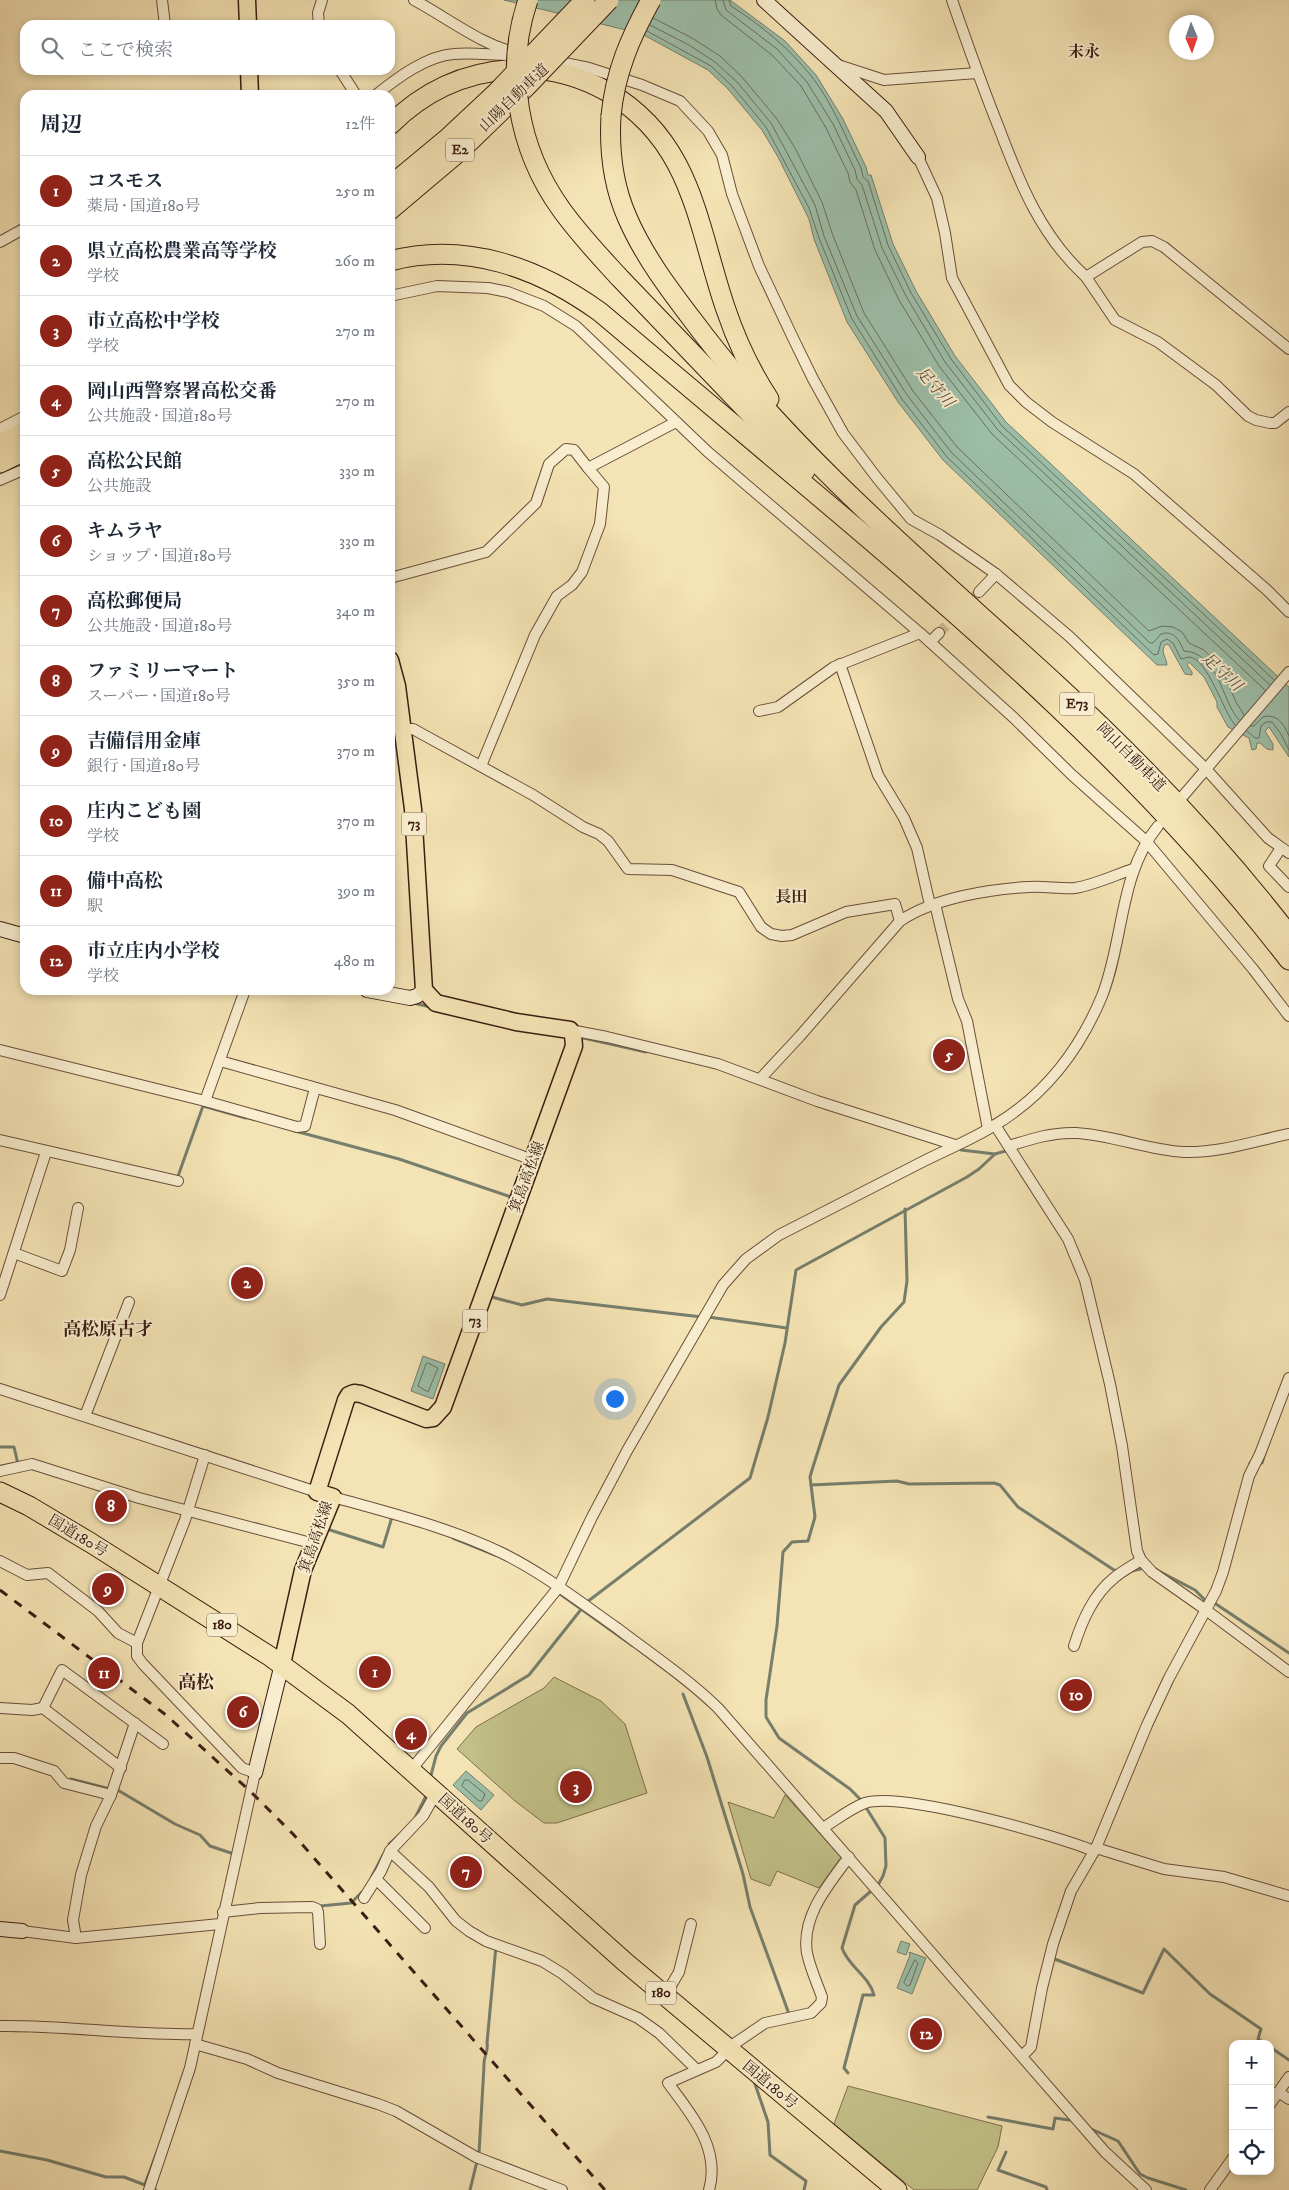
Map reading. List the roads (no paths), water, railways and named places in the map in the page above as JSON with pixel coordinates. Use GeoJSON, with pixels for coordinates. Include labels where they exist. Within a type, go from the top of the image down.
{"type":"FeatureCollection","features":[{"type":"Feature","properties":{"kind":"highway"},"geometry":{"type":"LineString","coordinates":[[528,0],[521,28],[516,67],[518,104],[526,138],[540,174],[561,209],[618,276],[779,446],[890,557]]}},
{"type":"Feature","properties":{"kind":"highway","name":"山陽自動車道"},"geometry":{"type":"LineString","coordinates":[[395,182],[449,136],[494,94],[585,0]]}},
{"type":"Feature","properties":{"kind":"highway","name":"山陽自動車道"},"geometry":{"type":"LineString","coordinates":[[395,206],[460,150],[528,86],[609,0]]}},
{"type":"Feature","properties":{"kind":"highway"},"geometry":{"type":"LineString","coordinates":[[650,0],[626,48],[615,83],[611,116],[613,167],[620,199],[627,217],[648,257],[685,310],[742,383],[779,425],[846,492]]}},
{"type":"Feature","properties":{"kind":"highway"},"geometry":{"type":"LineString","coordinates":[[395,122],[423,98],[456,80],[491,71],[509,69],[550,71],[577,78],[602,89],[631,107],[658,134],[669,149],[686,180],[699,215],[731,325],[758,382],[783,420],[846,492]]}},
{"type":"Feature","properties":{"kind":"highway"},"geometry":{"type":"LineString","coordinates":[[395,260],[440,255],[483,258],[524,269],[560,286],[600,312],[890,557]]}},
{"type":"Feature","properties":{"kind":"highway"},"geometry":{"type":"LineString","coordinates":[[0,444],[20,434]]}},
{"type":"Feature","properties":{"kind":"highway"},"geometry":{"type":"LineString","coordinates":[[0,463],[20,453]]}},
{"type":"Feature","properties":{"kind":"highway","name":"岡山自動車道"},"geometry":{"type":"LineString","coordinates":[[846,492],[1111,736],[1208,837],[1289,935]]}},
{"type":"Feature","properties":{"kind":"highway","name":"岡山自動車道"},"geometry":{"type":"LineString","coordinates":[[890,557],[1046,696],[1143,790],[1227,882],[1289,960]]}},
{"type":"Feature","properties":{"kind":"highway","name":"国道180号"},"geometry":{"type":"LineString","coordinates":[[0,1492],[29,1506],[160,1586],[282,1664],[348,1714],[665,1996],[897,2190]]}},
{"type":"Feature","properties":{"kind":"main road"},"geometry":{"type":"LineString","coordinates":[[247,0],[248,20]]}},
{"type":"Feature","properties":{"kind":"main road"},"geometry":{"type":"LineString","coordinates":[[764,0],[838,65],[886,111],[918,157]]}},
{"type":"Feature","properties":{"kind":"main road"},"geometry":{"type":"LineString","coordinates":[[250,75],[250,90]]}},
{"type":"Feature","properties":{"kind":"main road","name":"73"},"geometry":{"type":"LineString","coordinates":[[395,679],[413,809],[424,990]]}},
{"type":"Feature","properties":{"kind":"main road"},"geometry":{"type":"LineString","coordinates":[[0,929],[20,935]]}},
{"type":"Feature","properties":{"kind":"main road"},"geometry":{"type":"LineString","coordinates":[[394,995],[410,998],[417,996],[424,990],[436,1003],[572,1035]]}},
{"type":"Feature","properties":{"kind":"main road","name":"箕島高松線"},"geometry":{"type":"LineString","coordinates":[[282,1664],[303,1570],[333,1497],[317,1492],[348,1395],[354,1393],[361,1394],[426,1419],[433,1418],[443,1407],[574,1046],[572,1035]]}},
{"type":"Feature","properties":{"kind":"main road"},"geometry":{"type":"LineString","coordinates":[[255,1773],[282,1664]]}},
{"type":"Feature","properties":{"kind":"main road"},"geometry":{"type":"LineString","coordinates":[[0,1929],[22,1931]]}},
{"type":"Feature","properties":{"kind":"street"},"geometry":{"type":"LineString","coordinates":[[162,0],[165,20]]}},
{"type":"Feature","properties":{"kind":"street"},"geometry":{"type":"LineString","coordinates":[[319,20],[318,13],[322,0]]}},
{"type":"Feature","properties":{"kind":"street"},"geometry":{"type":"LineString","coordinates":[[414,0],[511,52],[589,68],[680,101],[708,131],[722,155],[732,194],[759,266],[813,379],[843,432],[860,457],[911,519],[940,535],[996,574],[1070,637],[1208,766],[1262,832],[1285,851],[1269,866],[1289,887]]}},
{"type":"Feature","properties":{"kind":"street"},"geometry":{"type":"LineString","coordinates":[[952,0],[977,73],[1017,174],[1037,218],[1060,250],[1086,277],[1115,320],[1165,346],[1216,386],[1248,416],[1263,422],[1275,423],[1289,412]]}},
{"type":"Feature","properties":{"kind":"street"},"geometry":{"type":"LineString","coordinates":[[383,90],[414,69],[443,56],[455,54],[504,56],[524,54]]}},
{"type":"Feature","properties":{"kind":"street"},"geometry":{"type":"LineString","coordinates":[[838,65],[884,80],[977,73]]}},
{"type":"Feature","properties":{"kind":"street"},"geometry":{"type":"LineString","coordinates":[[343,75],[353,90]]}},
{"type":"Feature","properties":{"kind":"street"},"geometry":{"type":"LineString","coordinates":[[918,157],[937,198],[946,233],[952,278],[1009,385],[1026,402],[1052,422],[1134,474],[1267,590],[1289,612]]}},
{"type":"Feature","properties":{"kind":"street"},"geometry":{"type":"LineString","coordinates":[[0,242],[20,231]]}},
{"type":"Feature","properties":{"kind":"street"},"geometry":{"type":"LineString","coordinates":[[1086,277],[1142,242],[1152,241],[1164,248],[1289,348]]}},
{"type":"Feature","properties":{"kind":"street"},"geometry":{"type":"LineString","coordinates":[[395,295],[437,286],[472,286],[508,292],[544,306],[560,315],[590,338],[676,422],[771,508],[920,633],[1014,718],[1072,775],[1146,841],[1248,963],[1289,1016]]}},
{"type":"Feature","properties":{"kind":"street"},"geometry":{"type":"LineString","coordinates":[[0,429],[20,419]]}},
{"type":"Feature","properties":{"kind":"street"},"geometry":{"type":"LineString","coordinates":[[588,468],[676,422]]}},
{"type":"Feature","properties":{"kind":"street"},"geometry":{"type":"LineString","coordinates":[[395,577],[486,552],[536,503],[549,464],[566,449],[574,450],[604,487],[600,524],[582,572],[572,585],[557,596],[535,635],[481,766]]}},
{"type":"Feature","properties":{"kind":"street"},"geometry":{"type":"LineString","coordinates":[[0,480],[20,471]]}},
{"type":"Feature","properties":{"kind":"street"},"geometry":{"type":"LineString","coordinates":[[979,592],[996,574]]}},
{"type":"Feature","properties":{"kind":"street"},"geometry":{"type":"LineString","coordinates":[[759,711],[778,707],[826,671],[840,664],[920,633]]}},
{"type":"Feature","properties":{"kind":"street"},"geometry":{"type":"LineString","coordinates":[[930,642],[939,634]]}},
{"type":"Feature","properties":{"kind":"street"},"geometry":{"type":"LineString","coordinates":[[840,664],[878,775],[904,818],[917,848],[958,999],[968,1021],[992,1127],[1011,1148],[1068,1238],[1085,1280],[1110,1384],[1130,1488],[1137,1551],[1145,1565],[1209,1603],[1289,1672]]}},
{"type":"Feature","properties":{"kind":"street"},"geometry":{"type":"LineString","coordinates":[[1183,796],[1289,672]]}},
{"type":"Feature","properties":{"kind":"street"},"geometry":{"type":"LineString","coordinates":[[403,729],[413,728],[533,795],[572,821],[599,834],[608,841],[628,869],[672,870],[739,892],[761,927],[771,934],[788,936],[846,912],[895,904],[900,921]]}},
{"type":"Feature","properties":{"kind":"street"},"geometry":{"type":"LineString","coordinates":[[411,1770],[558,1588],[592,1517],[703,1317],[734,1271],[762,1246],[797,1226],[992,1127],[1032,1098],[1050,1081],[1071,1054],[1087,1027],[1102,994],[1108,978],[1133,868],[1146,841],[1158,826]]}},
{"type":"Feature","properties":{"kind":"street"},"geometry":{"type":"LineString","coordinates":[[761,1078],[900,921],[911,913],[933,904],[1018,888],[1075,888],[1133,868]]}},
{"type":"Feature","properties":{"kind":"street"},"geometry":{"type":"LineString","coordinates":[[205,1101],[243,995]]}},
{"type":"Feature","properties":{"kind":"street"},"geometry":{"type":"LineString","coordinates":[[572,1035],[607,1037],[710,1062],[955,1146]]}},
{"type":"Feature","properties":{"kind":"street"},"geometry":{"type":"LineString","coordinates":[[0,1050],[205,1101],[297,1127],[305,1126],[315,1088]]}},
{"type":"Feature","properties":{"kind":"street"},"geometry":{"type":"LineString","coordinates":[[220,1061],[395,1110],[532,1160]]}},
{"type":"Feature","properties":{"kind":"street"},"geometry":{"type":"LineString","coordinates":[[1011,1148],[1046,1136],[1075,1133],[1158,1150],[1198,1152],[1216,1151],[1289,1134]]}},
{"type":"Feature","properties":{"kind":"street"},"geometry":{"type":"LineString","coordinates":[[0,1140],[45,1154],[176,1181]]}},
{"type":"Feature","properties":{"kind":"street"},"geometry":{"type":"LineString","coordinates":[[0,1295],[45,1154]]}},
{"type":"Feature","properties":{"kind":"street"},"geometry":{"type":"LineString","coordinates":[[14,1253],[62,1271],[70,1250],[78,1208]]}},
{"type":"Feature","properties":{"kind":"street"},"geometry":{"type":"LineString","coordinates":[[85,1416],[129,1302]]}},
{"type":"Feature","properties":{"kind":"street"},"geometry":{"type":"LineString","coordinates":[[1022,2056],[1031,2047],[1050,1957],[1071,1891],[1093,1850],[1150,1717],[1223,1572],[1255,1463],[1282,1410],[1289,1378]]}},
{"type":"Feature","properties":{"kind":"street"},"geometry":{"type":"LineString","coordinates":[[0,1389],[317,1492]]}},
{"type":"Feature","properties":{"kind":"street"},"geometry":{"type":"LineString","coordinates":[[150,2187],[188,2076],[218,1924],[223,1912],[249,1806],[255,1773],[242,1768],[137,1656],[137,1643],[160,1586],[205,1455]]}},
{"type":"Feature","properties":{"kind":"street"},"geometry":{"type":"LineString","coordinates":[[0,1471],[32,1464],[187,1510],[314,1544]]}},
{"type":"Feature","properties":{"kind":"street"},"geometry":{"type":"LineString","coordinates":[[333,1497],[433,1525],[482,1544],[524,1564],[696,1686],[718,1708],[849,1856],[1106,2152],[1146,2190]]}},
{"type":"Feature","properties":{"kind":"street"},"geometry":{"type":"LineString","coordinates":[[0,1562],[27,1575],[48,1573],[98,1611],[118,1633],[137,1643]]}},
{"type":"Feature","properties":{"kind":"street"},"geometry":{"type":"LineString","coordinates":[[1074,1646],[1083,1618],[1113,1578],[1123,1572],[1145,1565]]}},
{"type":"Feature","properties":{"kind":"street"},"geometry":{"type":"LineString","coordinates":[[43,1708],[62,1670],[163,1744]]}},
{"type":"Feature","properties":{"kind":"street"},"geometry":{"type":"LineString","coordinates":[[0,1708],[32,1710],[43,1708],[121,1768]]}},
{"type":"Feature","properties":{"kind":"street"},"geometry":{"type":"LineString","coordinates":[[76,1938],[73,1920],[81,1875],[96,1826],[121,1768],[135,1723]]}},
{"type":"Feature","properties":{"kind":"street"},"geometry":{"type":"LineString","coordinates":[[0,1758],[14,1758],[54,1771],[64,1783],[112,1791]]}},
{"type":"Feature","properties":{"kind":"street"},"geometry":{"type":"LineString","coordinates":[[364,1898],[392,1848],[422,1816],[431,1789]]}},
{"type":"Feature","properties":{"kind":"street"},"geometry":{"type":"LineString","coordinates":[[823,1828],[864,1803],[885,1800],[914,1803],[977,1817],[1164,1869],[1224,1877],[1289,1896]]}},
{"type":"Feature","properties":{"kind":"street"},"geometry":{"type":"LineString","coordinates":[[392,1848],[429,1887],[456,1921],[478,1936],[542,1961],[563,1974],[593,1998],[638,2018],[659,2033],[696,2069]]}},
{"type":"Feature","properties":{"kind":"street"},"geometry":{"type":"LineString","coordinates":[[710,2190],[712,2181],[705,2138],[668,2083],[696,2069],[716,2062],[728,2050],[765,2023],[811,2013],[821,2003],[822,1997],[807,1955],[807,1932],[811,1916],[825,1891],[849,1856]]}},
{"type":"Feature","properties":{"kind":"street"},"geometry":{"type":"LineString","coordinates":[[376,1879],[425,1928]]}},
{"type":"Feature","properties":{"kind":"street"},"geometry":{"type":"LineString","coordinates":[[223,1912],[260,1908],[312,1907],[317,1909],[318,1912],[320,1944]]}},
{"type":"Feature","properties":{"kind":"street"},"geometry":{"type":"LineString","coordinates":[[22,1931],[76,1938],[218,1924]]}},
{"type":"Feature","properties":{"kind":"street"},"geometry":{"type":"LineString","coordinates":[[665,1996],[679,1972],[690,1924]]}},
{"type":"Feature","properties":{"kind":"street"},"geometry":{"type":"LineString","coordinates":[[0,2026],[42,2025],[143,2034],[195,2036],[278,2073],[396,2111],[478,2157],[562,2190]]}},
{"type":"Feature","properties":{"kind":"street"},"geometry":{"type":"LineString","coordinates":[[1274,2098],[1289,2077]]}},
{"type":"Feature","properties":{"kind":"street"},"geometry":{"type":"LineString","coordinates":[[1278,2092],[1289,2099]]}},
{"type":"Feature","properties":{"kind":"street"},"geometry":{"type":"LineString","coordinates":[[1210,2190],[1229,2164]]}},
{"type":"Feature","properties":{"kind":"water","name":"足守川"},"geometry":{"type":"Polygon","coordinates":[[[504,0],[730,0],[785,41],[816,75],[843,119],[868,175],[871,175],[893,244],[916,291],[955,356],[1006,422],[1289,687],[1289,757],[1269,727],[1265,731],[1273,744],[1273,750],[1257,743],[1256,749],[1252,750],[1249,738],[1228,727],[1204,677],[1189,662],[1187,665],[1192,675],[1185,674],[1169,645],[1166,644],[1163,652],[1167,665],[1157,665],[943,460],[898,402],[847,322],[814,239],[809,219],[778,157],[762,130],[728,89],[708,70],[642,34],[504,0]]]}},
{"type":"Feature","properties":{"kind":"water"},"geometry":{"type":"Polygon","coordinates":[[[423,1356],[445,1364],[433,1399],[411,1391],[423,1356]]]}},
{"type":"Feature","properties":{"kind":"water"},"geometry":{"type":"Polygon","coordinates":[[[466,1771],[494,1795],[481,1810],[453,1785],[466,1771]]]}},
{"type":"Feature","properties":{"kind":"water"},"geometry":{"type":"Polygon","coordinates":[[[901,1941],[910,1944],[906,1955],[897,1952],[901,1941]]]}},
{"type":"Feature","properties":{"kind":"water"},"geometry":{"type":"Polygon","coordinates":[[[909,1952],[926,1958],[912,1994],[897,1988],[910,1955],[909,1952]]]}},
{"type":"Feature","properties":{"kind":"waterway"},"geometry":{"type":"LineString","coordinates":[[413,1003],[431,1007]]}},
{"type":"Feature","properties":{"kind":"waterway"},"geometry":{"type":"LineString","coordinates":[[579,1037],[646,1052]]}},
{"type":"Feature","properties":{"kind":"waterway"},"geometry":{"type":"LineString","coordinates":[[177,1179],[203,1106],[246,1118]]}},
{"type":"Feature","properties":{"kind":"waterway"},"geometry":{"type":"LineString","coordinates":[[295,1131],[399,1159],[511,1197],[510,1200]]}},
{"type":"Feature","properties":{"kind":"waterway"},"geometry":{"type":"LineString","coordinates":[[961,1150],[995,1154],[1009,1150]]}},
{"type":"Feature","properties":{"kind":"waterway"},"geometry":{"type":"LineString","coordinates":[[587,1602],[750,1478],[768,1417],[785,1343],[796,1270],[967,1177],[995,1154]]}},
{"type":"Feature","properties":{"kind":"waterway"},"geometry":{"type":"LineString","coordinates":[[848,2073],[844,2068],[863,1995],[874,1995],[868,1982],[849,1960],[842,1948],[855,1905],[878,1885],[883,1876],[886,1866],[885,1838],[862,1801],[850,1789],[779,1738],[766,1717],[766,1700],[777,1626],[783,1552],[792,1542],[808,1541],[815,1517],[810,1477],[839,1385],[881,1327],[904,1302],[907,1281],[905,1209]]}},
{"type":"Feature","properties":{"kind":"waterway"},"geometry":{"type":"LineString","coordinates":[[488,1296],[522,1305],[547,1299],[702,1317]]}},
{"type":"Feature","properties":{"kind":"waterway"},"geometry":{"type":"LineString","coordinates":[[708,1317],[787,1328]]}},
{"type":"Feature","properties":{"kind":"waterway"},"geometry":{"type":"LineString","coordinates":[[0,1447],[14,1447],[18,1464]]}},
{"type":"Feature","properties":{"kind":"waterway"},"geometry":{"type":"LineString","coordinates":[[1249,1468],[1250,1463],[1262,1463],[1264,1456]]}},
{"type":"Feature","properties":{"kind":"waterway"},"geometry":{"type":"LineString","coordinates":[[811,1485],[897,1481],[909,1484],[994,1483],[1000,1485],[1018,1507],[1114,1570],[1119,1571]]}},
{"type":"Feature","properties":{"kind":"waterway"},"geometry":{"type":"LineString","coordinates":[[327,1529],[383,1547],[392,1517]]}},
{"type":"Feature","properties":{"kind":"waterway"},"geometry":{"type":"LineString","coordinates":[[453,1538],[495,1555]]}},
{"type":"Feature","properties":{"kind":"waterway"},"geometry":{"type":"LineString","coordinates":[[1151,1567],[1195,1590],[1207,1602]]}},
{"type":"Feature","properties":{"kind":"waterway"},"geometry":{"type":"LineString","coordinates":[[1127,1572],[1145,1568]]}},
{"type":"Feature","properties":{"kind":"waterway"},"geometry":{"type":"LineString","coordinates":[[560,1594],[633,1646]]}},
{"type":"Feature","properties":{"kind":"waterway"},"geometry":{"type":"LineString","coordinates":[[1213,1602],[1289,1653]]}},
{"type":"Feature","properties":{"kind":"waterway"},"geometry":{"type":"LineString","coordinates":[[430,1779],[436,1756],[441,1746],[467,1713],[529,1675],[583,1607]]}},
{"type":"Feature","properties":{"kind":"waterway"},"geometry":{"type":"LineString","coordinates":[[683,1694],[707,1757],[743,1874],[750,1907],[789,2014]]}},
{"type":"Feature","properties":{"kind":"waterway"},"geometry":{"type":"LineString","coordinates":[[71,1779],[110,1789]]}},
{"type":"Feature","properties":{"kind":"waterway"},"geometry":{"type":"LineString","coordinates":[[116,1789],[175,1824],[200,1835],[210,1846],[234,1854],[233,1856]]}},
{"type":"Feature","properties":{"kind":"waterway"},"geometry":{"type":"LineString","coordinates":[[415,1818],[427,1794]]}},
{"type":"Feature","properties":{"kind":"waterway"},"geometry":{"type":"LineString","coordinates":[[392,1846],[389,1844],[399,1835]]}},
{"type":"Feature","properties":{"kind":"waterway"},"geometry":{"type":"LineString","coordinates":[[371,1878],[383,1855]]}},
{"type":"Feature","properties":{"kind":"waterway"},"geometry":{"type":"LineString","coordinates":[[320,1906],[351,1903],[362,1892]]}},
{"type":"Feature","properties":{"kind":"waterway"},"geometry":{"type":"LineString","coordinates":[[470,2190],[479,2153],[484,2063],[487,2049],[496,1946]]}},
{"type":"Feature","properties":{"kind":"waterway"},"geometry":{"type":"LineString","coordinates":[[1052,1958],[1143,1993],[1164,1949],[1210,1994],[1261,2029],[1258,2039],[1259,2040]]}},
{"type":"Feature","properties":{"kind":"waterway"},"geometry":{"type":"LineString","coordinates":[[1274,2050],[1289,2060]]}},
{"type":"Feature","properties":{"kind":"waterway"},"geometry":{"type":"LineString","coordinates":[[754,2081],[768,2122],[770,2155],[806,2181],[804,2190]]}},
{"type":"Feature","properties":{"kind":"waterway"},"geometry":{"type":"LineString","coordinates":[[988,2117],[1053,2129],[1055,2118],[1069,2120]]}},
{"type":"Feature","properties":{"kind":"waterway"},"geometry":{"type":"LineString","coordinates":[[1091,2129],[1118,2141],[1140,2174],[1186,2190]]}},
{"type":"Feature","properties":{"kind":"waterway"},"geometry":{"type":"LineString","coordinates":[[0,2151],[47,2160],[106,2177],[124,2177],[145,2185]]}},
{"type":"Feature","properties":{"kind":"waterway"},"geometry":{"type":"LineString","coordinates":[[145,2184],[157,2152]]}},
{"type":"Feature","properties":{"kind":"waterway"},"geometry":{"type":"LineString","coordinates":[[1006,2152],[998,2170],[1046,2187],[1047,2190]]}},
{"type":"Feature","properties":{"kind":"tunnel"},"geometry":{"type":"LineString","coordinates":[[939,633],[979,592]]}},
{"type":"Feature","properties":{"kind":"railway"},"geometry":{"type":"LineString","coordinates":[[0,1590],[166,1715],[251,1792],[293,1834],[605,2190]]}},
{"type":"Feature","properties":{"kind":"place","name":"高松公民館"},"geometry":{"type":"Point","coordinates":[949,1055]}},
{"type":"Feature","properties":{"kind":"place","name":"県立高松農業高等学校"},"geometry":{"type":"Point","coordinates":[247,1283]}},
{"type":"Feature","properties":{"kind":"place","name":"ファミリーマート"},"geometry":{"type":"Point","coordinates":[111,1506]}},
{"type":"Feature","properties":{"kind":"place","name":"吉備信用金庫"},"geometry":{"type":"Point","coordinates":[108,1589]}},
{"type":"Feature","properties":{"kind":"place","name":"コスモス"},"geometry":{"type":"Point","coordinates":[375,1672]}},
{"type":"Feature","properties":{"kind":"place","name":"備中高松"},"geometry":{"type":"Point","coordinates":[104,1673]}},
{"type":"Feature","properties":{"kind":"place","name":"庄内こども園"},"geometry":{"type":"Point","coordinates":[1076,1695]}},
{"type":"Feature","properties":{"kind":"place","name":"キムラヤ"},"geometry":{"type":"Point","coordinates":[243,1712]}},
{"type":"Feature","properties":{"kind":"place","name":"岡山西警察署高松交番"},"geometry":{"type":"Point","coordinates":[411,1734]}},
{"type":"Feature","properties":{"kind":"place","name":"市立高松中学校"},"geometry":{"type":"Point","coordinates":[576,1787]}},
{"type":"Feature","properties":{"kind":"place","name":"高松郵便局"},"geometry":{"type":"Point","coordinates":[466,1872]}},
{"type":"Feature","properties":{"kind":"place","name":"市立庄内小学校"},"geometry":{"type":"Point","coordinates":[926,2034]}},
{"type":"Feature","properties":{"kind":"district","name":"末永"},"geometry":{"type":"Point","coordinates":[1084,52]}},
{"type":"Feature","properties":{"kind":"district","name":"長田"},"geometry":{"type":"Point","coordinates":[791,897]}},
{"type":"Feature","properties":{"kind":"district","name":"高松原古才"},"geometry":{"type":"Point","coordinates":[108,1330]}},
{"type":"Feature","properties":{"kind":"district","name":"高松"},"geometry":{"type":"Point","coordinates":[196,1683]}}]}
